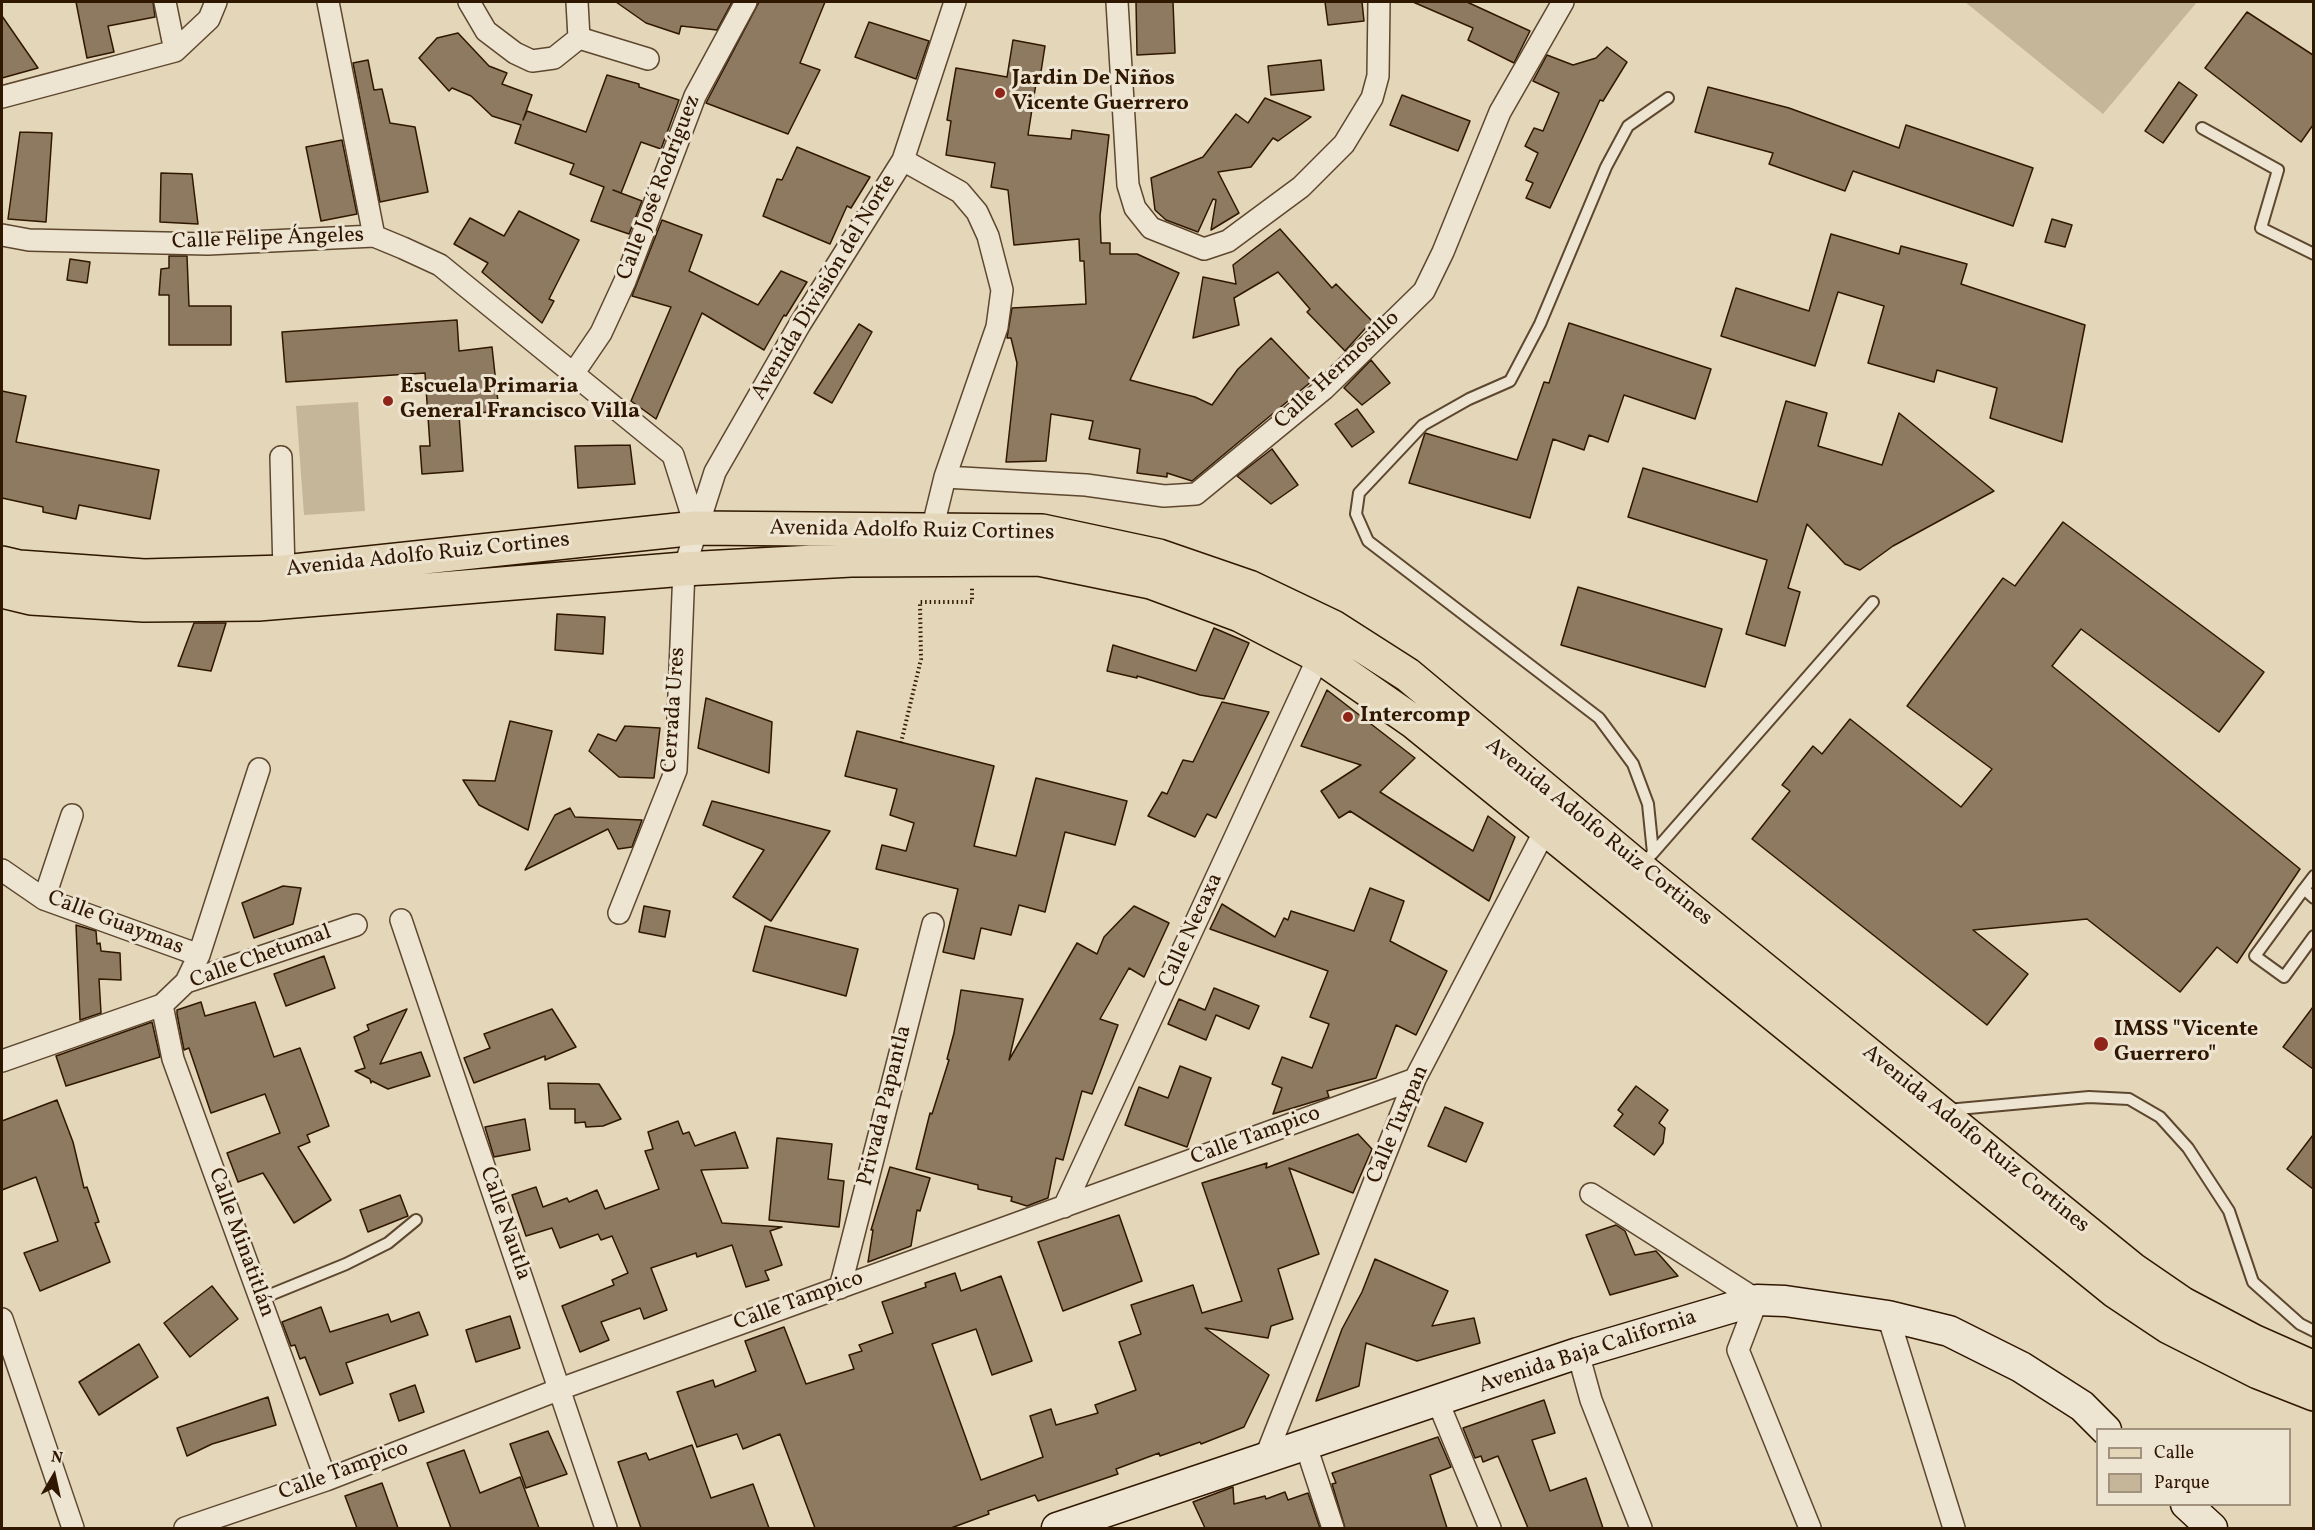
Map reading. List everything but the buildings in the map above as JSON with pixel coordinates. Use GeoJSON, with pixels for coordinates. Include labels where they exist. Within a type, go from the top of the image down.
{"type":"FeatureCollection","features":[{"type":"Feature","properties":{"kind":"main road","name":"Avenida Adolfo Ruiz Cortines"},"geometry":{"type":"LineString","coordinates":[[2,563],[19,567],[144,576],[284,572],[696,528],[850,544],[1039,559],[1151,582],[1240,615],[1319,656],[1634,874],[1940,1111],[2132,1269],[2183,1304],[2253,1341],[2313,1368]]}},
{"type":"Feature","properties":{"kind":"main road","name":"Avenida Adolfo Ruiz Cortines"},"geometry":{"type":"LineString","coordinates":[[2,591],[32,598],[144,605],[258,603],[684,569],[932,530],[1042,531],[1159,556],[1249,587],[1333,627],[1408,675],[1553,816]]}},
{"type":"Feature","properties":{"kind":"main road","name":"Avenida Adolfo Ruiz Cortines"},"geometry":{"type":"LineString","coordinates":[[1634,874],[2115,1291],[2169,1327],[2258,1372],[2313,1394]]}},
{"type":"Feature","properties":{"kind":"main road","name":"Avenida Baja California"},"geometry":{"type":"LineString","coordinates":[[1057,1528],[1120,1517],[1264,1461],[1578,1353],[1757,1300],[1785,1301],[1888,1316],[1949,1331],[2021,1367],[2082,1406],[2104,1428]]}},
{"type":"Feature","properties":{"kind":"main road"},"geometry":{"type":"LineString","coordinates":[[2188,1506],[2212,1528]]}},
{"type":"Feature","properties":{"kind":"street"},"geometry":{"type":"LineString","coordinates":[[165,2],[175,51]]}},
{"type":"Feature","properties":{"kind":"street"},"geometry":{"type":"LineString","coordinates":[[2,97],[175,51],[209,20],[216,2]]}},
{"type":"Feature","properties":{"kind":"street"},"geometry":{"type":"LineString","coordinates":[[328,2],[374,236]]}},
{"type":"Feature","properties":{"kind":"street"},"geometry":{"type":"LineString","coordinates":[[469,2],[486,31],[515,53],[532,61],[554,58],[579,38]]}},
{"type":"Feature","properties":{"kind":"street"},"geometry":{"type":"LineString","coordinates":[[577,2],[579,38]]}},
{"type":"Feature","properties":{"kind":"street","name":"Calle José Rodríguez"},"geometry":{"type":"LineString","coordinates":[[573,374],[601,333],[625,280],[695,96],[746,2]]}},
{"type":"Feature","properties":{"kind":"street","name":"Avenida División del Norte"},"geometry":{"type":"LineString","coordinates":[[684,569],[714,472],[800,324],[903,160],[955,2]]}},
{"type":"Feature","properties":{"kind":"street"},"geometry":{"type":"LineString","coordinates":[[1117,2],[1128,185],[1134,208],[1151,228],[1204,249],[1228,241],[1301,187],[1344,144],[1372,98],[1378,76],[1379,2]]}},
{"type":"Feature","properties":{"kind":"street","name":"Calle Hermosillo"},"geometry":{"type":"LineString","coordinates":[[945,477],[1086,485],[1164,496],[1196,494],[1324,389],[1424,291],[1443,252],[1500,112],[1563,2]]}},
{"type":"Feature","properties":{"kind":"street"},"geometry":{"type":"LineString","coordinates":[[579,38],[648,59]]}},
{"type":"Feature","properties":{"kind":"street"},"geometry":{"type":"LineString","coordinates":[[903,160],[960,192],[977,212],[988,236],[1002,290],[997,327],[945,477],[932,530]]}},
{"type":"Feature","properties":{"kind":"street","name":"Calle Felipe Ángeles"},"geometry":{"type":"LineString","coordinates":[[2,235],[29,240],[208,244],[374,236],[440,265],[673,455],[696,528]]}},
{"type":"Feature","properties":{"kind":"street"},"geometry":{"type":"LineString","coordinates":[[281,457],[284,572]]}},
{"type":"Feature","properties":{"kind":"street","name":"Cerrada Ures"},"geometry":{"type":"LineString","coordinates":[[619,913],[675,770],[684,569]]}},
{"type":"Feature","properties":{"kind":"street","name":"Calle Necaxa"},"geometry":{"type":"LineString","coordinates":[[1064,1207],[1319,656]]}},
{"type":"Feature","properties":{"kind":"street"},"geometry":{"type":"LineString","coordinates":[[186,982],[199,955],[259,769]]}},
{"type":"Feature","properties":{"kind":"street"},"geometry":{"type":"LineString","coordinates":[[44,899],[72,815]]}},
{"type":"Feature","properties":{"kind":"street","name":"Calle Tuxpan"},"geometry":{"type":"LineString","coordinates":[[1264,1461],[1416,1079],[1553,816]]}},
{"type":"Feature","properties":{"kind":"street","name":"Calle Guaymas"},"geometry":{"type":"LineString","coordinates":[[2,870],[44,899],[199,955]]}},
{"type":"Feature","properties":{"kind":"street","name":"Calle Nautla"},"geometry":{"type":"LineString","coordinates":[[401,920],[606,1528]]}},
{"type":"Feature","properties":{"kind":"street","name":"Privada Papantla"},"geometry":{"type":"LineString","coordinates":[[840,1288],[933,924]]}},
{"type":"Feature","properties":{"kind":"street","name":"Calle Chetumal"},"geometry":{"type":"LineString","coordinates":[[2,1061],[162,1005],[186,982],[356,925]]}},
{"type":"Feature","properties":{"kind":"street","name":"Calle Minatitlán"},"geometry":{"type":"LineString","coordinates":[[162,1005],[173,1059],[326,1480]]}},
{"type":"Feature","properties":{"kind":"street","name":"Calle Tampico"},"geometry":{"type":"LineString","coordinates":[[185,1528],[326,1480],[560,1389],[1416,1079]]}},
{"type":"Feature","properties":{"kind":"street"},"geometry":{"type":"LineString","coordinates":[[1591,1194],[1757,1300],[1738,1350],[1810,1528]]}},
{"type":"Feature","properties":{"kind":"street"},"geometry":{"type":"LineString","coordinates":[[1888,1316],[1954,1528]]}},
{"type":"Feature","properties":{"kind":"street"},"geometry":{"type":"LineString","coordinates":[[2,1320],[73,1528]]}},
{"type":"Feature","properties":{"kind":"street"},"geometry":{"type":"LineString","coordinates":[[1578,1353],[1591,1400],[1641,1528]]}},
{"type":"Feature","properties":{"kind":"street"},"geometry":{"type":"LineString","coordinates":[[1438,1402],[1490,1528]]}},
{"type":"Feature","properties":{"kind":"street"},"geometry":{"type":"LineString","coordinates":[[1306,1446],[1333,1528]]}},
{"type":"Feature","properties":{"kind":"lane"},"geometry":{"type":"LineString","coordinates":[[1634,874],[1648,804],[1633,764],[1599,717],[1368,541],[1356,514],[1359,492],[1423,425],[1469,399],[1510,381],[1540,324],[1606,168],[1628,126],[1668,98]]}},
{"type":"Feature","properties":{"kind":"lane"},"geometry":{"type":"LineString","coordinates":[[2202,128],[2278,170],[2261,228],[2313,254]]}},
{"type":"Feature","properties":{"kind":"lane"},"geometry":{"type":"LineString","coordinates":[[1634,874],[1873,602]]}},
{"type":"Feature","properties":{"kind":"lane"},"geometry":{"type":"LineString","coordinates":[[2313,876],[2255,956],[2284,976],[2313,936]]}},
{"type":"Feature","properties":{"kind":"lane"},"geometry":{"type":"LineString","coordinates":[[2304,889],[2313,898]]}},
{"type":"Feature","properties":{"kind":"lane"},"geometry":{"type":"LineString","coordinates":[[1940,1111],[2089,1097],[2129,1099],[2160,1118],[2188,1148],[2213,1182],[2229,1211],[2253,1282],[2300,1324],[2313,1331]]}},
{"type":"Feature","properties":{"kind":"lane"},"geometry":{"type":"LineString","coordinates":[[260,1299],[378,1248],[416,1220]]}},
{"type":"Feature","properties":{"kind":"path"},"geometry":{"type":"LineString","coordinates":[[901,743],[921,660],[920,602],[972,602],[972,587],[965,587]]}},
{"type":"Feature","properties":{"kind":"green space"},"geometry":{"type":"Polygon","coordinates":[[[1965,2],[2197,2],[2103,114],[1965,2]]]}},
{"type":"Feature","properties":{"kind":"green space"},"geometry":{"type":"Polygon","coordinates":[[[358,402],[365,511],[304,515],[296,406],[358,402]]]}},
{"type":"Feature","properties":{"kind":"place","name":"Jardin De Niños Vicente Guerrero"},"geometry":{"type":"Point","coordinates":[1000,93]}},
{"type":"Feature","properties":{"kind":"place","name":"Escuela Primaria General Francisco Villa"},"geometry":{"type":"Point","coordinates":[388,401]}},
{"type":"Feature","properties":{"kind":"place","name":"Intercomp"},"geometry":{"type":"Point","coordinates":[1348,717]}},
{"type":"Feature","properties":{"kind":"place","name":"IMSS \"Vicente Guerrero\""},"geometry":{"type":"Point","coordinates":[2101,1044]}}]}
